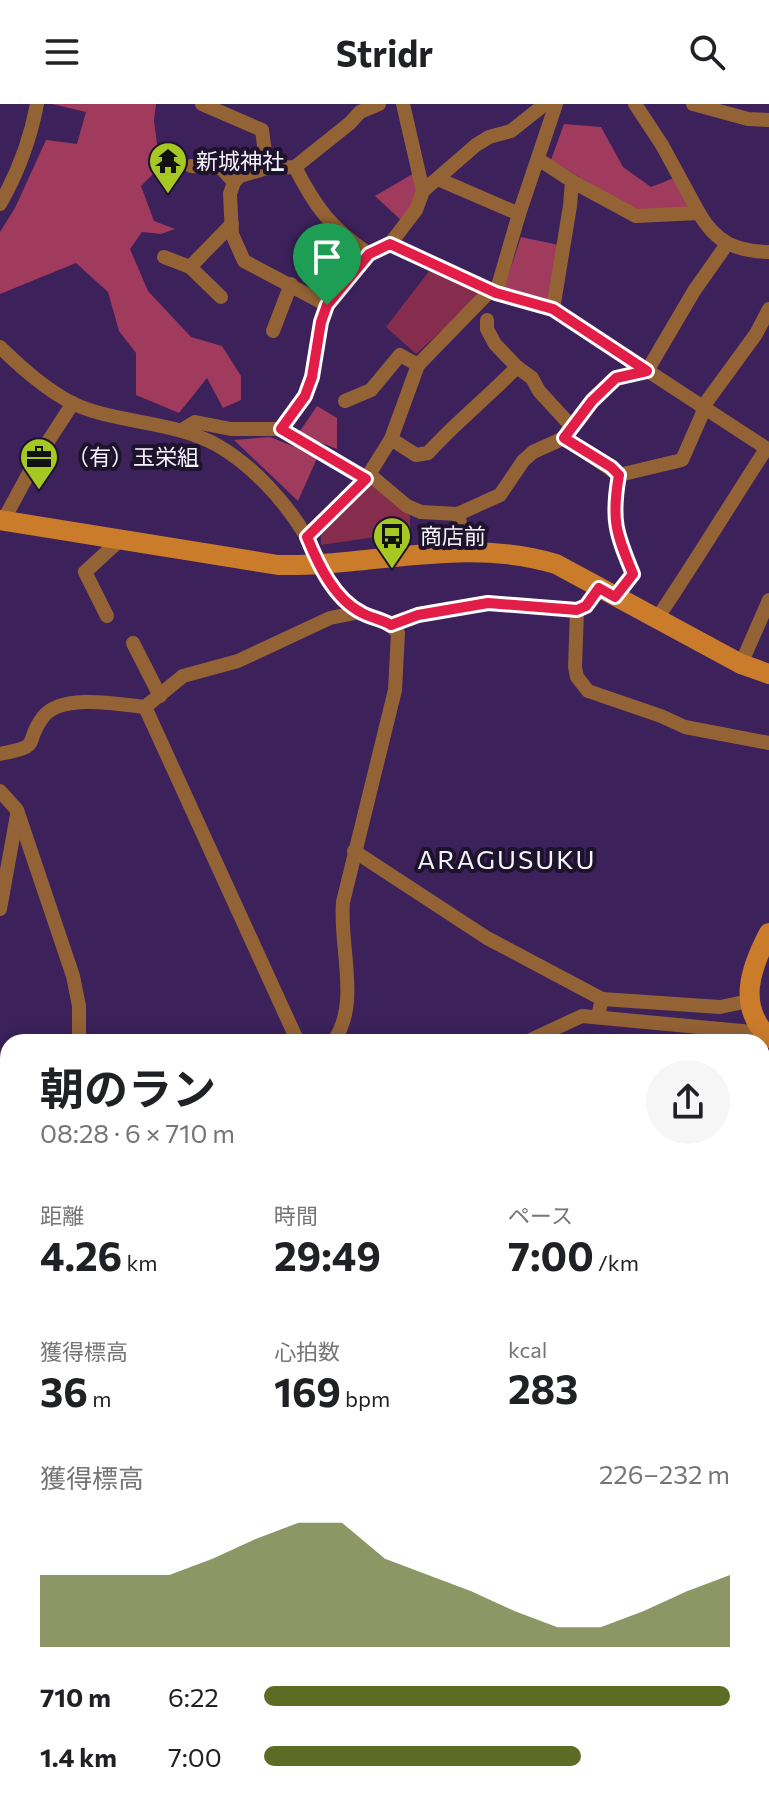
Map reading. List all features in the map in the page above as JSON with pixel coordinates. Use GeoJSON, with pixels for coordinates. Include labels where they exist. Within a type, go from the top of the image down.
{"type":"FeatureCollection","features":[{"type":"Feature","properties":{"kind":"main road"},"geometry":{"type":"LineString","coordinates":[[2,521],[278,565],[319,566],[466,551],[530,556],[556,564],[741,664],[769,674]]}},
{"type":"Feature","properties":{"kind":"main road"},"geometry":{"type":"LineString","coordinates":[[765,1034],[753,1017],[749,977],[769,933]]}},
{"type":"Feature","properties":{"kind":"street"},"geometry":{"type":"LineString","coordinates":[[0,204],[19,171],[30,141],[37,104]]}},
{"type":"Feature","properties":{"kind":"street"},"geometry":{"type":"LineString","coordinates":[[202,104],[262,130],[267,168]]}},
{"type":"Feature","properties":{"kind":"street"},"geometry":{"type":"LineString","coordinates":[[327,305],[244,261],[232,234],[230,194],[240,176],[267,168],[295,167],[360,112],[379,104]]}},
{"type":"Feature","properties":{"kind":"street"},"geometry":{"type":"LineString","coordinates":[[403,104],[423,191]]}},
{"type":"Feature","properties":{"kind":"street"},"geometry":{"type":"LineString","coordinates":[[281,429],[305,396],[327,305],[369,254],[390,244],[416,210],[423,191],[476,145],[489,137],[511,131],[545,104]]}},
{"type":"Feature","properties":{"kind":"street"},"geometry":{"type":"LineString","coordinates":[[307,537],[368,476],[391,439],[418,365],[494,292],[556,104]]}},
{"type":"Feature","properties":{"kind":"street"},"geometry":{"type":"LineString","coordinates":[[635,104],[662,145],[699,213],[727,244],[744,251],[769,252]]}},
{"type":"Feature","properties":{"kind":"street"},"geometry":{"type":"LineString","coordinates":[[693,104],[748,119],[769,120]]}},
{"type":"Feature","properties":{"kind":"street"},"geometry":{"type":"LineString","coordinates":[[538,159],[636,216],[699,213]]}},
{"type":"Feature","properties":{"kind":"street"},"geometry":{"type":"LineString","coordinates":[[191,166],[221,168],[234,182]]}},
{"type":"Feature","properties":{"kind":"street"},"geometry":{"type":"LineString","coordinates":[[295,167],[326,219],[369,254]]}},
{"type":"Feature","properties":{"kind":"street"},"geometry":{"type":"LineString","coordinates":[[438,179],[519,214]]}},
{"type":"Feature","properties":{"kind":"street"},"geometry":{"type":"LineString","coordinates":[[553,309],[572,181]]}},
{"type":"Feature","properties":{"kind":"street"},"geometry":{"type":"LineString","coordinates":[[190,267],[232,224]]}},
{"type":"Feature","properties":{"kind":"street"},"geometry":{"type":"LineString","coordinates":[[390,244],[494,292],[553,309],[768,450],[656,620]]}},
{"type":"Feature","properties":{"kind":"street"},"geometry":{"type":"LineString","coordinates":[[182,430],[195,422],[231,429],[281,429],[368,476],[407,506],[421,512],[458,514],[500,495],[523,461],[568,432],[592,401],[616,378],[647,371],[694,291],[727,244]]}},
{"type":"Feature","properties":{"kind":"street"},"geometry":{"type":"LineString","coordinates":[[164,257],[190,267],[221,297]]}},
{"type":"Feature","properties":{"kind":"street"},"geometry":{"type":"LineString","coordinates":[[273,331],[291,284]]}},
{"type":"Feature","properties":{"kind":"street"},"geometry":{"type":"LineString","coordinates":[[619,475],[682,460],[703,409],[756,334],[769,309]]}},
{"type":"Feature","properties":{"kind":"street"},"geometry":{"type":"LineString","coordinates":[[487,320],[487,329],[495,344],[532,378],[568,432],[619,475]]}},
{"type":"Feature","properties":{"kind":"street"},"geometry":{"type":"LineString","coordinates":[[0,347],[31,377],[73,403],[182,430],[217,445],[244,464],[272,491],[307,537],[319,566],[335,589],[360,612],[391,625],[398,633],[395,690],[343,902],[341,926],[348,996],[347,1016],[339,1034]]}},
{"type":"Feature","properties":{"kind":"street"},"geometry":{"type":"LineString","coordinates":[[345,401],[371,390],[400,355],[418,365]]}},
{"type":"Feature","properties":{"kind":"street"},"geometry":{"type":"LineString","coordinates":[[391,439],[416,455],[428,453],[456,421],[483,402],[517,367]]}},
{"type":"Feature","properties":{"kind":"street"},"geometry":{"type":"LineString","coordinates":[[2,521],[73,403]]}},
{"type":"Feature","properties":{"kind":"street"},"geometry":{"type":"LineString","coordinates":[[391,625],[418,615],[488,603],[577,610],[586,606],[633,574],[615,530],[614,504],[619,475]]}},
{"type":"Feature","properties":{"kind":"street"},"geometry":{"type":"LineString","coordinates":[[458,514],[466,551]]}},
{"type":"Feature","properties":{"kind":"street"},"geometry":{"type":"LineString","coordinates":[[107,616],[85,572],[121,539]]}},
{"type":"Feature","properties":{"kind":"street"},"geometry":{"type":"LineString","coordinates":[[741,664],[769,600]]}},
{"type":"Feature","properties":{"kind":"street"},"geometry":{"type":"LineString","coordinates":[[577,610],[575,667],[577,677],[588,691],[685,727],[769,743]]}},
{"type":"Feature","properties":{"kind":"street"},"geometry":{"type":"LineString","coordinates":[[0,754],[24,750],[31,744],[41,718],[58,708],[101,702],[145,707],[183,676],[238,661],[330,618],[360,612]]}},
{"type":"Feature","properties":{"kind":"street"},"geometry":{"type":"LineString","coordinates":[[133,643],[160,696]]}},
{"type":"Feature","properties":{"kind":"street"},"geometry":{"type":"LineString","coordinates":[[145,707],[294,1034]]}},
{"type":"Feature","properties":{"kind":"street"},"geometry":{"type":"LineString","coordinates":[[0,791],[17,810],[73,976],[79,1006],[79,1034]]}},
{"type":"Feature","properties":{"kind":"street"},"geometry":{"type":"LineString","coordinates":[[0,909],[17,810]]}},
{"type":"Feature","properties":{"kind":"street"},"geometry":{"type":"LineString","coordinates":[[354,851],[487,938],[602,999],[720,1007],[749,1001]]}},
{"type":"Feature","properties":{"kind":"street"},"geometry":{"type":"LineString","coordinates":[[598,1016],[602,999]]}},
{"type":"Feature","properties":{"kind":"street"},"geometry":{"type":"LineString","coordinates":[[543,1034],[582,1016],[598,1016],[749,1034]]}},
{"type":"Feature","properties":{"kind":"shaded area"},"geometry":{"type":"Polygon","coordinates":[[[52,104],[156,104],[154,121],[160,167],[141,186],[154,221],[175,229],[161,234],[142,232],[130,249],[148,291],[191,337],[222,346],[241,376],[241,400],[223,408],[207,378],[179,413],[136,395],[136,353],[119,331],[108,292],[76,263],[0,294],[0,232],[15,208],[46,140],[77,144],[86,112],[52,104]]]}},
{"type":"Feature","properties":{"kind":"shaded area"},"geometry":{"type":"Polygon","coordinates":[[[564,124],[601,127],[623,167],[651,187],[674,178],[691,208],[637,212],[551,160],[564,124]]]}},
{"type":"Feature","properties":{"kind":"shaded area"},"geometry":{"type":"Polygon","coordinates":[[[416,172],[420,191],[403,222],[375,196],[416,172]]]}},
{"type":"Feature","properties":{"kind":"shaded area"},"geometry":{"type":"Polygon","coordinates":[[[521,237],[559,245],[550,301],[504,288],[521,237]]]}},
{"type":"Feature","properties":{"kind":"shaded area"},"geometry":{"type":"Polygon","coordinates":[[[430,270],[484,292],[416,354],[386,327],[430,270]]]}},
{"type":"Feature","properties":{"kind":"shaded area"},"geometry":{"type":"Polygon","coordinates":[[[317,406],[337,418],[337,449],[298,434],[317,406]]]}},
{"type":"Feature","properties":{"kind":"shaded area"},"geometry":{"type":"Polygon","coordinates":[[[270,437],[318,456],[298,501],[234,440],[270,437]]]}},
{"type":"Feature","properties":{"kind":"shaded area"},"geometry":{"type":"Polygon","coordinates":[[[370,484],[410,516],[410,532],[321,545],[321,532],[370,484]]]}},
{"type":"Feature","properties":{"kind":"place","name":"新城神社"},"geometry":{"type":"Point","coordinates":[168,195]}},
{"type":"Feature","properties":{"kind":"place","name":"（有）玉栄組"},"geometry":{"type":"Point","coordinates":[39,491]}},
{"type":"Feature","properties":{"kind":"place","name":"商店前"},"geometry":{"type":"Point","coordinates":[392,570]}},
{"type":"Feature","properties":{"kind":"district","name":"ARAGUSUKU"},"geometry":{"type":"Point","coordinates":[507,860]}},
{"type":"Feature","properties":{"kind":"route"},"geometry":{"type":"LineString","coordinates":[[390,244],[496,293],[553,309],[647,371],[616,378],[592,401],[564,438],[619,475],[614,504],[615,530],[633,574],[615,597],[599,588],[586,606],[577,610],[488,603],[418,615],[391,625],[360,612],[335,589],[319,566],[307,537],[366,479],[281,429],[305,396],[327,305],[369,254],[390,244]]}}]}
